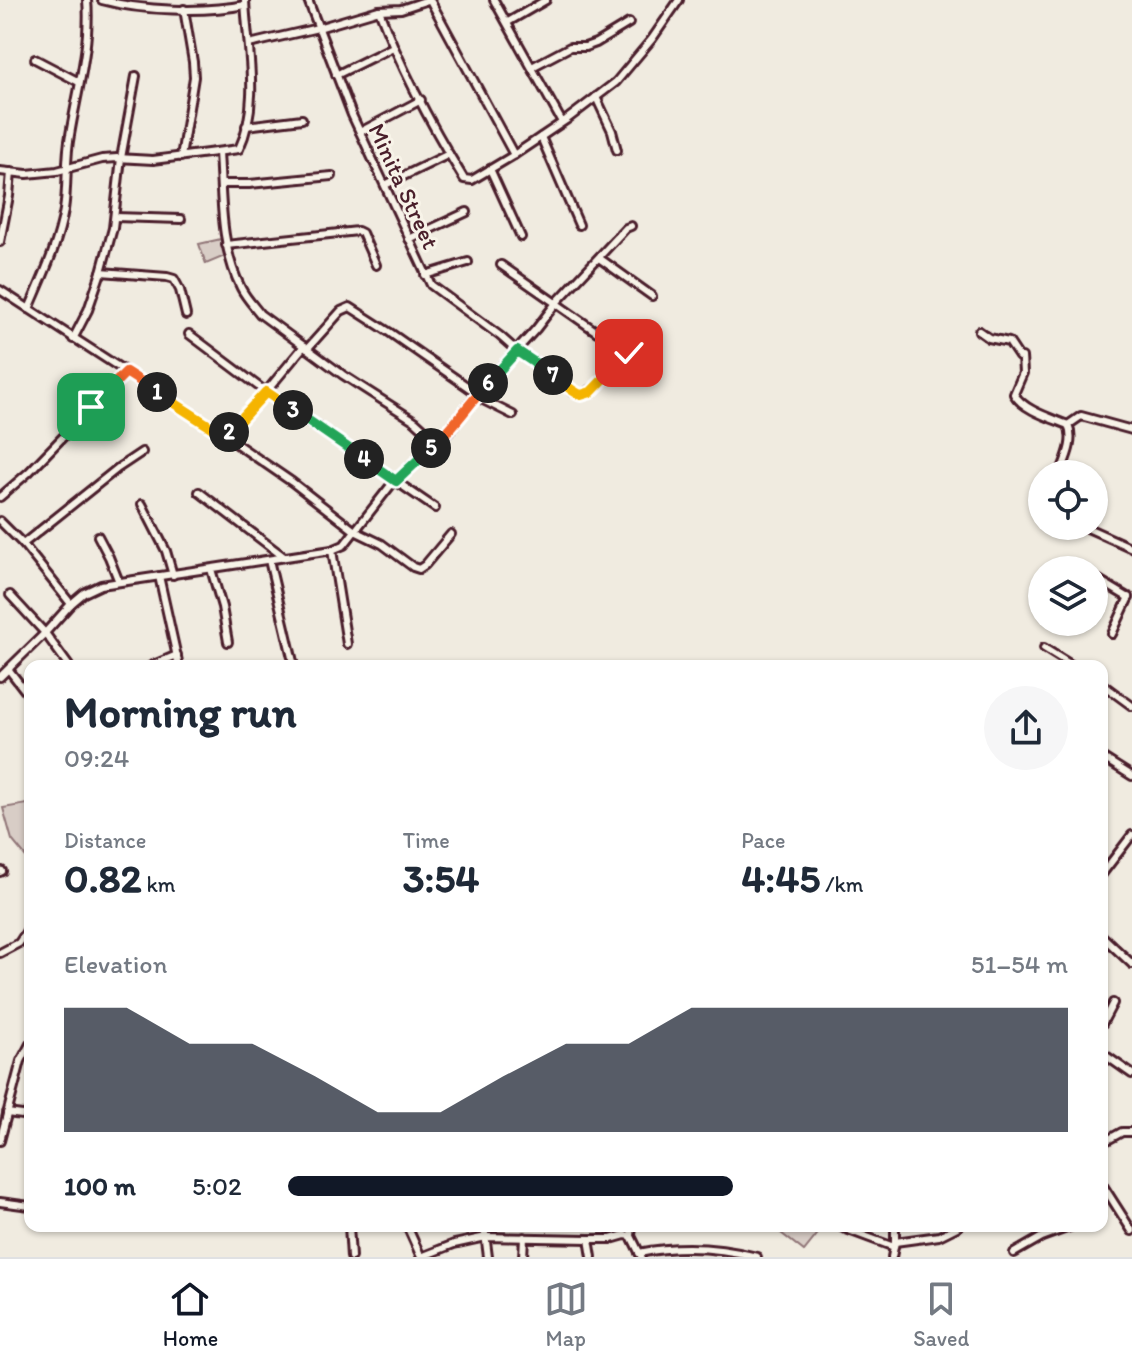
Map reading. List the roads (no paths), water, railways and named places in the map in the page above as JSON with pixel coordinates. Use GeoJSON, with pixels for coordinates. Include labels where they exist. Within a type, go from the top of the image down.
{"type":"FeatureCollection","features":[{"type":"Feature","properties":{"kind":"street"},"geometry":{"type":"LineString","coordinates":[[29,309],[54,251],[64,212],[67,151],[88,15],[87,0]]}},
{"type":"Feature","properties":{"kind":"street"},"geometry":{"type":"LineString","coordinates":[[0,171],[27,174],[57,171],[92,161],[121,158],[153,160],[239,149],[252,91],[245,2],[184,9],[122,5],[102,0]]}},
{"type":"Feature","properties":{"kind":"street","name":"Minita Street"},"geometry":{"type":"LineString","coordinates":[[308,0],[360,132],[431,285],[571,391],[581,395],[591,392],[629,353],[635,342]]}},
{"type":"Feature","properties":{"kind":"street"},"geometry":{"type":"LineString","coordinates":[[249,44],[429,0],[514,155]]}},
{"type":"Feature","properties":{"kind":"street"},"geometry":{"type":"LineString","coordinates":[[494,0],[562,122]]}},
{"type":"Feature","properties":{"kind":"street"},"geometry":{"type":"LineString","coordinates":[[508,22],[546,0]]}},
{"type":"Feature","properties":{"kind":"street"},"geometry":{"type":"LineString","coordinates":[[379,10],[393,47],[449,154],[464,179],[472,180],[541,137],[616,82],[679,0]]}},
{"type":"Feature","properties":{"kind":"street"},"geometry":{"type":"LineString","coordinates":[[181,157],[194,77],[184,9]]}},
{"type":"Feature","properties":{"kind":"street"},"geometry":{"type":"LineString","coordinates":[[532,67],[570,47],[596,43],[629,23]]}},
{"type":"Feature","properties":{"kind":"street"},"geometry":{"type":"LineString","coordinates":[[336,75],[393,47]]}},
{"type":"Feature","properties":{"kind":"street"},"geometry":{"type":"LineString","coordinates":[[35,59],[79,82]]}},
{"type":"Feature","properties":{"kind":"street"},"geometry":{"type":"LineString","coordinates":[[73,339],[88,310],[115,217],[121,158],[136,76]]}},
{"type":"Feature","properties":{"kind":"street"},"geometry":{"type":"LineString","coordinates":[[596,97],[617,150]]}},
{"type":"Feature","properties":{"kind":"street"},"geometry":{"type":"LineString","coordinates":[[360,132],[421,100]]}},
{"type":"Feature","properties":{"kind":"street"},"geometry":{"type":"LineString","coordinates":[[246,126],[302,119]]}},
{"type":"Feature","properties":{"kind":"street"},"geometry":{"type":"LineString","coordinates":[[541,137],[579,225]]}},
{"type":"Feature","properties":{"kind":"street"},"geometry":{"type":"LineString","coordinates":[[219,152],[228,256],[242,290],[260,314],[305,348],[415,421],[438,442]]}},
{"type":"Feature","properties":{"kind":"street"},"geometry":{"type":"LineString","coordinates":[[385,185],[449,154]]}},
{"type":"Feature","properties":{"kind":"street"},"geometry":{"type":"LineString","coordinates":[[490,169],[521,237]]}},
{"type":"Feature","properties":{"kind":"street"},"geometry":{"type":"LineString","coordinates":[[0,242],[11,172]]}},
{"type":"Feature","properties":{"kind":"street"},"geometry":{"type":"LineString","coordinates":[[221,184],[332,176]]}},
{"type":"Feature","properties":{"kind":"street"},"geometry":{"type":"LineString","coordinates":[[409,239],[467,212]]}},
{"type":"Feature","properties":{"kind":"street"},"geometry":{"type":"LineString","coordinates":[[115,217],[181,219]]}},
{"type":"Feature","properties":{"kind":"street"},"geometry":{"type":"LineString","coordinates":[[0,677],[71,604],[101,585],[332,550],[344,545],[396,481],[449,432],[476,395],[556,303],[631,226]]}},
{"type":"Feature","properties":{"kind":"street"},"geometry":{"type":"LineString","coordinates":[[226,245],[360,231],[376,265]]}},
{"type":"Feature","properties":{"kind":"street"},"geometry":{"type":"LineString","coordinates":[[599,258],[652,296]]}},
{"type":"Feature","properties":{"kind":"street"},"geometry":{"type":"LineString","coordinates":[[425,275],[468,262]]}},
{"type":"Feature","properties":{"kind":"street"},"geometry":{"type":"LineString","coordinates":[[501,265],[597,332]]}},
{"type":"Feature","properties":{"kind":"street"},"geometry":{"type":"LineString","coordinates":[[101,272],[174,279],[186,315]]}},
{"type":"Feature","properties":{"kind":"street"},"geometry":{"type":"LineString","coordinates":[[0,290],[225,436],[355,531],[382,544],[413,567],[419,569],[425,565],[451,534]]}},
{"type":"Feature","properties":{"kind":"street"},"geometry":{"type":"LineString","coordinates":[[225,436],[305,348],[341,311],[350,307],[476,395],[513,415]]}},
{"type":"Feature","properties":{"kind":"street"},"geometry":{"type":"LineString","coordinates":[[979,331],[989,338],[1009,342],[1022,357],[1023,373],[1014,394],[1017,400],[1068,425],[1070,446],[1065,460]]}},
{"type":"Feature","properties":{"kind":"street"},"geometry":{"type":"LineString","coordinates":[[189,334],[266,392],[435,508]]}},
{"type":"Feature","properties":{"kind":"street"},"geometry":{"type":"LineString","coordinates":[[0,497],[29,472],[126,372]]}},
{"type":"Feature","properties":{"kind":"street"},"geometry":{"type":"LineString","coordinates":[[1068,425],[1081,416],[1132,430]]}},
{"type":"Feature","properties":{"kind":"street"},"geometry":{"type":"LineString","coordinates":[[23,544],[142,452]]}},
{"type":"Feature","properties":{"kind":"street"},"geometry":{"type":"LineString","coordinates":[[199,492],[284,557]]}},
{"type":"Feature","properties":{"kind":"street"},"geometry":{"type":"LineString","coordinates":[[142,504],[166,551],[173,575]]}},
{"type":"Feature","properties":{"kind":"street"},"geometry":{"type":"LineString","coordinates":[[0,521],[23,544],[71,604]]}},
{"type":"Feature","properties":{"kind":"street"},"geometry":{"type":"LineString","coordinates":[[98,536],[119,582]]}},
{"type":"Feature","properties":{"kind":"street"},"geometry":{"type":"LineString","coordinates":[[1108,537],[1132,548]]}},
{"type":"Feature","properties":{"kind":"street"},"geometry":{"type":"LineString","coordinates":[[332,550],[347,644]]}},
{"type":"Feature","properties":{"kind":"street"},"geometry":{"type":"LineString","coordinates":[[269,560],[293,660]]}},
{"type":"Feature","properties":{"kind":"street"},"geometry":{"type":"LineString","coordinates":[[211,569],[228,642]]}},
{"type":"Feature","properties":{"kind":"street"},"geometry":{"type":"LineString","coordinates":[[159,576],[178,660]]}},
{"type":"Feature","properties":{"kind":"street"},"geometry":{"type":"LineString","coordinates":[[1108,586],[1130,599],[1112,634]]}},
{"type":"Feature","properties":{"kind":"street"},"geometry":{"type":"LineString","coordinates":[[10,595],[65,660]]}},
{"type":"Feature","properties":{"kind":"street"},"geometry":{"type":"LineString","coordinates":[[1044,648],[1063,660]]}},
{"type":"Feature","properties":{"kind":"street"},"geometry":{"type":"LineString","coordinates":[[165,660],[177,655]]}},
{"type":"Feature","properties":{"kind":"street"},"geometry":{"type":"LineString","coordinates":[[9,670],[24,689]]}},
{"type":"Feature","properties":{"kind":"street"},"geometry":{"type":"LineString","coordinates":[[1108,688],[1132,706]]}},
{"type":"Feature","properties":{"kind":"street"},"geometry":{"type":"LineString","coordinates":[[1108,761],[1132,776]]}},
{"type":"Feature","properties":{"kind":"street"},"geometry":{"type":"LineString","coordinates":[[1108,864],[1132,835]]}},
{"type":"Feature","properties":{"kind":"street"},"geometry":{"type":"LineString","coordinates":[[0,953],[19,943],[24,935]]}},
{"type":"Feature","properties":{"kind":"street"},"geometry":{"type":"LineString","coordinates":[[1108,942],[1132,964]]}},
{"type":"Feature","properties":{"kind":"street"},"geometry":{"type":"LineString","coordinates":[[1108,1013],[1113,1003]]}},
{"type":"Feature","properties":{"kind":"street"},"geometry":{"type":"LineString","coordinates":[[0,1141],[24,1056]]}},
{"type":"Feature","properties":{"kind":"street"},"geometry":{"type":"LineString","coordinates":[[1108,1057],[1132,1074]]}},
{"type":"Feature","properties":{"kind":"street"},"geometry":{"type":"LineString","coordinates":[[0,1095],[10,1100]]}},
{"type":"Feature","properties":{"kind":"street"},"geometry":{"type":"LineString","coordinates":[[7,1113],[24,1115]]}},
{"type":"Feature","properties":{"kind":"street"},"geometry":{"type":"LineString","coordinates":[[1108,1140],[1122,1132],[1132,1132]]}},
{"type":"Feature","properties":{"kind":"street"},"geometry":{"type":"LineString","coordinates":[[1108,1193],[1132,1231]]}},
{"type":"Feature","properties":{"kind":"street"},"geometry":{"type":"LineString","coordinates":[[0,1202],[24,1205]]}},
{"type":"Feature","properties":{"kind":"street"},"geometry":{"type":"LineString","coordinates":[[349,1232],[351,1257]]}},
{"type":"Feature","properties":{"kind":"street"},"geometry":{"type":"LineString","coordinates":[[410,1232],[421,1257],[454,1244],[486,1237],[611,1239],[628,1236]]}},
{"type":"Feature","properties":{"kind":"street"},"geometry":{"type":"LineString","coordinates":[[485,1232],[488,1257]]}},
{"type":"Feature","properties":{"kind":"street"},"geometry":{"type":"LineString","coordinates":[[557,1238],[558,1232]]}},
{"type":"Feature","properties":{"kind":"street"},"geometry":{"type":"LineString","coordinates":[[626,1232],[640,1255],[660,1249],[699,1248],[757,1257]]}},
{"type":"Feature","properties":{"kind":"street"},"geometry":{"type":"LineString","coordinates":[[628,1236],[630,1232]]}},
{"type":"Feature","properties":{"kind":"street"},"geometry":{"type":"LineString","coordinates":[[852,1232],[895,1244],[947,1232]]}},
{"type":"Feature","properties":{"kind":"street"},"geometry":{"type":"LineString","coordinates":[[892,1257],[895,1232]]}},
{"type":"Feature","properties":{"kind":"street"},"geometry":{"type":"LineString","coordinates":[[1040,1232],[1042,1237]]}},
{"type":"Feature","properties":{"kind":"street"},"geometry":{"type":"LineString","coordinates":[[1014,1253],[1056,1232]]}},
{"type":"Feature","properties":{"kind":"street"},"geometry":{"type":"LineString","coordinates":[[523,1257],[524,1237]]}},
{"type":"Feature","properties":{"kind":"street"},"geometry":{"type":"LineString","coordinates":[[589,1239],[592,1257]]}}]}
